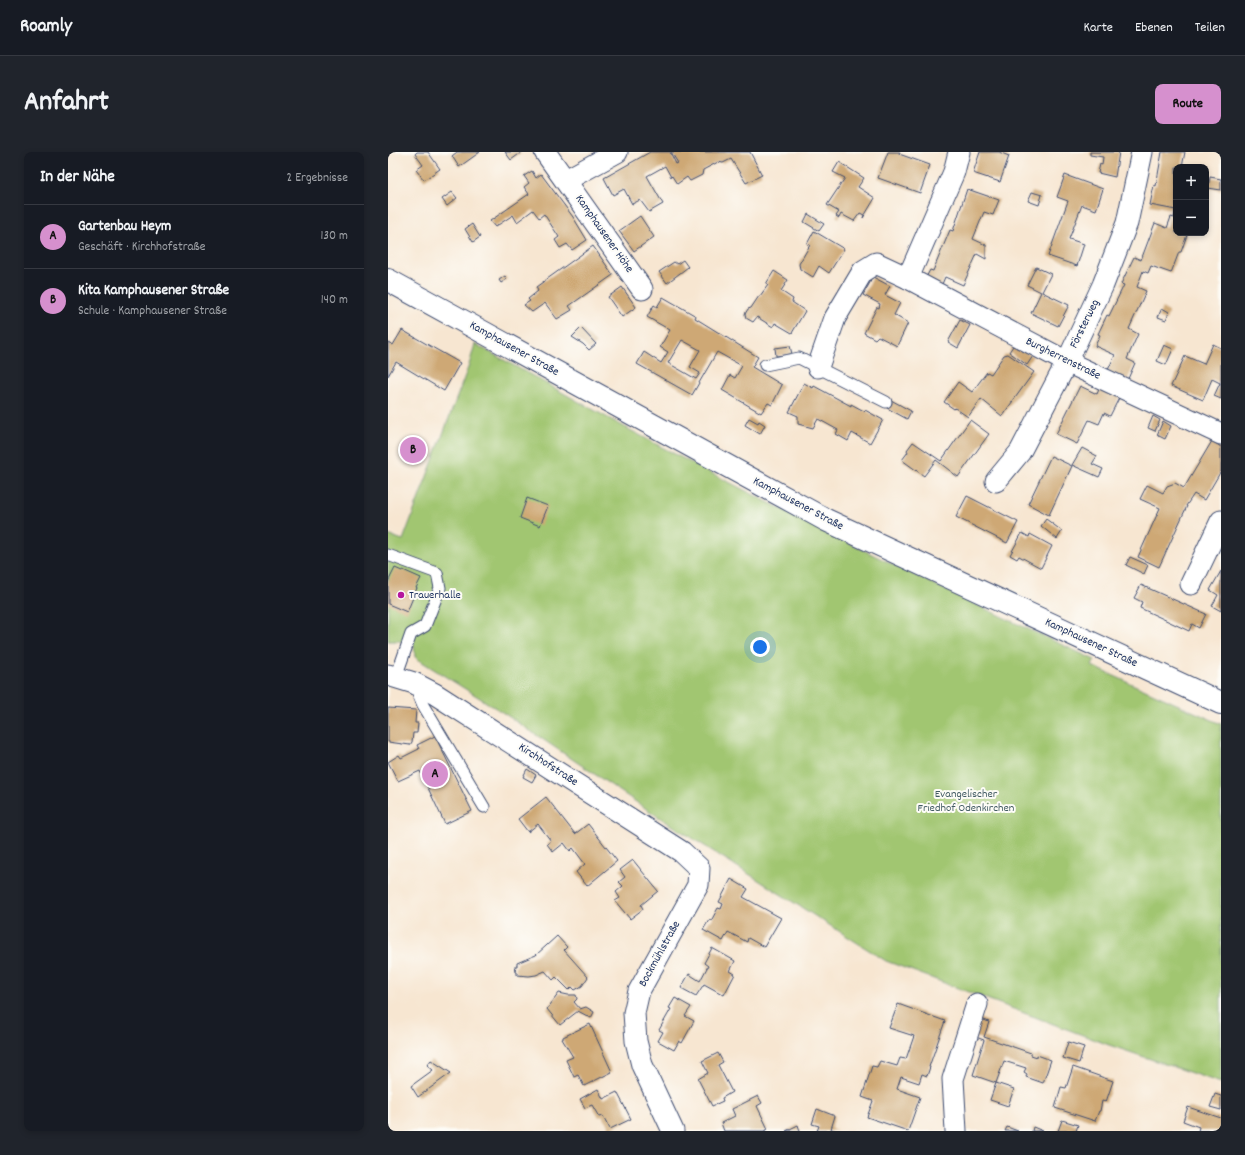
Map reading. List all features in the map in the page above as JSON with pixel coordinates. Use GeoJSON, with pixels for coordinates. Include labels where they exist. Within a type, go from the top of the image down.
{"type":"FeatureCollection","features":[{"type":"Feature","properties":{"kind":"main road","name":"Kamphausener Straße"},"geometry":{"type":"LineString","coordinates":[[388,280],[826,520],[1221,703]]}},
{"type":"Feature","properties":{"kind":"street","name":"Kamphausener Höhe"},"geometry":{"type":"LineString","coordinates":[[546,152],[642,289]]}},
{"type":"Feature","properties":{"kind":"street"},"geometry":{"type":"LineString","coordinates":[[566,180],[617,152]]}},
{"type":"Feature","properties":{"kind":"street"},"geometry":{"type":"LineString","coordinates":[[908,278],[954,172],[959,152]]}},
{"type":"Feature","properties":{"kind":"street","name":"Försterweg"},"geometry":{"type":"LineString","coordinates":[[996,481],[1020,452],[1067,362],[1103,286],[1127,223],[1142,152]]}},
{"type":"Feature","properties":{"kind":"street","name":"Burgherrenstraße"},"geometry":{"type":"LineString","coordinates":[[818,367],[835,318],[863,271],[876,263],[908,278],[1067,362],[1221,434]]}},
{"type":"Feature","properties":{"kind":"street"},"geometry":{"type":"LineString","coordinates":[[1191,584],[1221,521]]}},
{"type":"Feature","properties":{"kind":"street","name":"Kirchhofstraße"},"geometry":{"type":"LineString","coordinates":[[399,679],[435,694],[547,764],[682,852],[699,868]]}},
{"type":"Feature","properties":{"kind":"street","name":"Bockmühlstraße"},"geometry":{"type":"LineString","coordinates":[[673,1131],[642,1065],[636,1041],[634,1014],[639,991],[698,885],[699,868]]}},
{"type":"Feature","properties":{"kind":"street"},"geometry":{"type":"LineString","coordinates":[[956,1131],[953,1079],[977,1004]]}},
{"type":"Feature","properties":{"kind":"lane"},"geometry":{"type":"LineString","coordinates":[[766,365],[799,358],[886,402]]}},
{"type":"Feature","properties":{"kind":"lane"},"geometry":{"type":"LineString","coordinates":[[388,555],[437,573],[440,588],[425,626],[411,634],[399,679],[423,705],[484,807]]}},
{"type":"Feature","properties":{"kind":"green space","name":"Evangelischer Friedhof Odenkirchen"},"geometry":{"type":"Polygon","coordinates":[[[475,344],[659,446],[767,502],[907,571],[1095,660],[1092,666],[1221,724],[1221,1083],[1109,1045],[886,961],[651,812],[502,712],[419,660],[415,657],[414,645],[399,641],[388,641],[388,535],[403,540],[469,365],[475,344]]]}},
{"type":"Feature","properties":{"kind":"building"},"geometry":{"type":"Polygon","coordinates":[[[417,152],[428,152],[440,169],[424,180],[416,170],[423,165],[415,154],[417,152]]]}},
{"type":"Feature","properties":{"kind":"building"},"geometry":{"type":"Polygon","coordinates":[[[457,152],[480,152],[459,167],[452,156],[457,152]]]}},
{"type":"Feature","properties":{"kind":"building"},"geometry":{"type":"Polygon","coordinates":[[[505,152],[522,152],[511,160],[505,152]]]}},
{"type":"Feature","properties":{"kind":"building"},"geometry":{"type":"Polygon","coordinates":[[[650,152],[670,152],[676,164],[678,163],[671,152],[750,152],[762,175],[746,183],[731,159],[723,163],[718,162],[703,170],[702,175],[690,181],[687,177],[677,184],[665,166],[647,176],[663,204],[649,212],[640,200],[632,204],[624,189],[613,195],[604,178],[650,152]]]}},
{"type":"Feature","properties":{"kind":"building"},"geometry":{"type":"Polygon","coordinates":[[[888,152],[900,152],[899,154],[930,165],[920,193],[878,178],[888,152]]]}},
{"type":"Feature","properties":{"kind":"building"},"geometry":{"type":"Polygon","coordinates":[[[980,152],[999,152],[1009,156],[1000,182],[973,173],[980,152]]]}},
{"type":"Feature","properties":{"kind":"building"},"geometry":{"type":"Polygon","coordinates":[[[1090,152],[1119,152],[1115,177],[1098,173],[1100,164],[1102,165],[1103,157],[1090,155],[1090,152]]]}},
{"type":"Feature","properties":{"kind":"building"},"geometry":{"type":"Polygon","coordinates":[[[1162,152],[1185,152],[1183,164],[1173,164],[1173,209],[1150,205],[1154,185],[1156,186],[1162,152]]]}},
{"type":"Feature","properties":{"kind":"building"},"geometry":{"type":"Polygon","coordinates":[[[839,162],[864,178],[858,187],[875,198],[863,218],[864,215],[860,213],[854,221],[841,214],[839,218],[836,216],[839,212],[827,205],[845,178],[833,172],[839,162]]]}},
{"type":"Feature","properties":{"kind":"building"},"geometry":{"type":"Polygon","coordinates":[[[532,171],[536,178],[541,174],[573,217],[587,240],[572,250],[567,244],[560,248],[555,240],[559,237],[544,214],[539,218],[533,210],[517,222],[513,215],[495,227],[490,221],[529,194],[524,187],[529,183],[524,176],[532,171]]]}},
{"type":"Feature","properties":{"kind":"building"},"geometry":{"type":"Polygon","coordinates":[[[1065,175],[1103,189],[1096,210],[1082,205],[1069,239],[1084,244],[1077,266],[1048,256],[1068,201],[1057,197],[1065,175]]]}},
{"type":"Feature","properties":{"kind":"building"},"geometry":{"type":"Polygon","coordinates":[[[1210,177],[1221,179],[1221,190],[1209,188],[1210,177]]]}},
{"type":"Feature","properties":{"kind":"building"},"geometry":{"type":"Polygon","coordinates":[[[967,189],[999,200],[993,215],[984,212],[973,239],[986,245],[986,259],[977,254],[963,285],[945,277],[940,289],[924,281],[930,270],[933,271],[950,230],[953,231],[967,189]]]}},
{"type":"Feature","properties":{"kind":"building"},"geometry":{"type":"Polygon","coordinates":[[[452,192],[457,198],[447,206],[442,199],[452,192]]]}},
{"type":"Feature","properties":{"kind":"building"},"geometry":{"type":"Polygon","coordinates":[[[1032,192],[1042,195],[1039,205],[1028,201],[1032,192]]]}},
{"type":"Feature","properties":{"kind":"building"},"geometry":{"type":"Polygon","coordinates":[[[808,214],[824,224],[819,231],[804,222],[808,214]]]}},
{"type":"Feature","properties":{"kind":"building"},"geometry":{"type":"Polygon","coordinates":[[[640,216],[654,237],[634,251],[619,231],[640,216]]]}},
{"type":"Feature","properties":{"kind":"building"},"geometry":{"type":"Polygon","coordinates":[[[1171,217],[1173,218],[1173,236],[1187,236],[1171,273],[1151,266],[1148,273],[1143,271],[1137,287],[1146,291],[1129,329],[1138,334],[1127,359],[1135,363],[1127,381],[1107,372],[1115,355],[1095,346],[1100,335],[1098,334],[1107,315],[1109,316],[1124,285],[1121,284],[1134,257],[1141,260],[1155,223],[1167,228],[1171,217]]]}},
{"type":"Feature","properties":{"kind":"building"},"geometry":{"type":"Polygon","coordinates":[[[472,224],[480,237],[473,242],[465,229],[472,224]]]}},
{"type":"Feature","properties":{"kind":"building"},"geometry":{"type":"Polygon","coordinates":[[[814,231],[844,249],[829,273],[819,266],[813,277],[800,269],[799,264],[810,245],[807,244],[814,231]]]}},
{"type":"Feature","properties":{"kind":"building"},"geometry":{"type":"Polygon","coordinates":[[[593,246],[613,275],[569,306],[572,310],[557,319],[545,303],[532,312],[524,305],[530,301],[528,299],[538,291],[536,287],[593,246]]]}},
{"type":"Feature","properties":{"kind":"building"},"geometry":{"type":"Polygon","coordinates":[[[683,260],[688,267],[667,283],[659,272],[674,262],[677,264],[683,260]]]}},
{"type":"Feature","properties":{"kind":"building"},"geometry":{"type":"Polygon","coordinates":[[[1036,267],[1051,274],[1042,292],[1069,305],[1058,326],[1031,313],[1041,292],[1027,285],[1036,267]]]}},
{"type":"Feature","properties":{"kind":"building"},"geometry":{"type":"Polygon","coordinates":[[[774,271],[788,280],[781,291],[793,299],[792,302],[805,311],[792,333],[775,323],[773,327],[757,317],[753,322],[746,318],[745,314],[768,285],[766,284],[774,271]]]}},
{"type":"Feature","properties":{"kind":"building"},"geometry":{"type":"Polygon","coordinates":[[[505,276],[507,279],[501,283],[499,280],[505,276]]]}},
{"type":"Feature","properties":{"kind":"building"},"geometry":{"type":"Polygon","coordinates":[[[873,277],[890,286],[885,295],[900,303],[894,315],[908,323],[897,346],[878,336],[875,339],[864,333],[880,304],[863,295],[873,277]]]}},
{"type":"Feature","properties":{"kind":"building"},"geometry":{"type":"Polygon","coordinates":[[[622,287],[636,307],[622,317],[608,297],[622,287]]]}},
{"type":"Feature","properties":{"kind":"building"},"geometry":{"type":"Polygon","coordinates":[[[663,297],[696,316],[695,318],[758,357],[752,367],[782,385],[772,405],[768,403],[761,413],[722,390],[730,375],[735,378],[742,366],[717,352],[692,395],[637,364],[644,352],[661,363],[668,352],[660,347],[670,330],[647,317],[654,305],[657,307],[663,297]],[[682,340],[668,363],[696,379],[700,373],[690,367],[700,350],[682,340]]]}},
{"type":"Feature","properties":{"kind":"building"},"geometry":{"type":"Polygon","coordinates":[[[1162,308],[1169,312],[1166,320],[1158,317],[1162,308]]]}},
{"type":"Feature","properties":{"kind":"building"},"geometry":{"type":"Polygon","coordinates":[[[960,320],[970,325],[958,348],[948,342],[960,320]]]}},
{"type":"Feature","properties":{"kind":"building"},"geometry":{"type":"Polygon","coordinates":[[[581,328],[596,344],[589,350],[572,337],[581,328]]]}},
{"type":"Feature","properties":{"kind":"building"},"geometry":{"type":"Polygon","coordinates":[[[402,330],[460,363],[444,391],[396,362],[388,376],[388,342],[393,345],[402,330]]]}},
{"type":"Feature","properties":{"kind":"building"},"geometry":{"type":"Polygon","coordinates":[[[1213,344],[1221,348],[1221,399],[1214,396],[1220,383],[1212,379],[1203,400],[1171,386],[1185,356],[1204,364],[1213,344]]]}},
{"type":"Feature","properties":{"kind":"building"},"geometry":{"type":"Polygon","coordinates":[[[1164,345],[1173,349],[1166,365],[1157,361],[1164,345]]]}},
{"type":"Feature","properties":{"kind":"building"},"geometry":{"type":"Polygon","coordinates":[[[790,346],[792,354],[776,356],[775,348],[790,346]]]}},
{"type":"Feature","properties":{"kind":"building"},"geometry":{"type":"Polygon","coordinates":[[[1013,346],[1033,356],[1027,365],[1009,352],[1013,346]]]}},
{"type":"Feature","properties":{"kind":"building"},"geometry":{"type":"Polygon","coordinates":[[[1008,354],[1034,372],[1002,416],[981,399],[968,417],[944,402],[958,382],[972,392],[987,372],[991,374],[1004,355],[1008,354]]]}},
{"type":"Feature","properties":{"kind":"building"},"geometry":{"type":"Polygon","coordinates":[[[804,383],[813,388],[814,386],[851,406],[851,404],[883,420],[870,443],[852,433],[848,441],[836,434],[838,430],[818,419],[813,428],[798,424],[798,416],[789,412],[804,383]]]}},
{"type":"Feature","properties":{"kind":"building"},"geometry":{"type":"Polygon","coordinates":[[[1080,386],[1097,394],[1100,387],[1120,396],[1110,416],[1104,413],[1099,424],[1089,420],[1077,444],[1056,434],[1080,386]]]}},
{"type":"Feature","properties":{"kind":"building"},"geometry":{"type":"Polygon","coordinates":[[[891,400],[911,411],[907,419],[887,408],[891,400]]]}},
{"type":"Feature","properties":{"kind":"building"},"geometry":{"type":"Polygon","coordinates":[[[1153,416],[1160,420],[1155,431],[1148,428],[1153,416]]]}},
{"type":"Feature","properties":{"kind":"building"},"geometry":{"type":"Polygon","coordinates":[[[749,418],[758,423],[759,421],[765,425],[760,434],[745,425],[749,418]]]}},
{"type":"Feature","properties":{"kind":"building"},"geometry":{"type":"Polygon","coordinates":[[[970,420],[989,434],[958,477],[936,460],[924,476],[902,460],[913,442],[941,461],[970,420]]]}},
{"type":"Feature","properties":{"kind":"building"},"geometry":{"type":"Polygon","coordinates":[[[1163,421],[1171,426],[1165,439],[1157,435],[1163,421]]]}},
{"type":"Feature","properties":{"kind":"building"},"geometry":{"type":"Polygon","coordinates":[[[1212,441],[1221,447],[1221,471],[1204,500],[1194,494],[1186,506],[1159,567],[1138,557],[1160,508],[1140,499],[1147,485],[1163,493],[1167,486],[1175,483],[1184,488],[1212,441]]]}},
{"type":"Feature","properties":{"kind":"building"},"geometry":{"type":"Polygon","coordinates":[[[1082,448],[1097,456],[1092,464],[1103,469],[1099,477],[1072,465],[1082,448]]]}},
{"type":"Feature","properties":{"kind":"building"},"geometry":{"type":"Polygon","coordinates":[[[1051,456],[1072,466],[1049,515],[1028,504],[1051,456]]]}},
{"type":"Feature","properties":{"kind":"building"},"geometry":{"type":"Polygon","coordinates":[[[967,496],[1018,522],[1007,543],[956,517],[967,496]]]}},
{"type":"Feature","properties":{"kind":"building"},"geometry":{"type":"Polygon","coordinates":[[[527,498],[548,506],[540,526],[520,518],[527,498]]]}},
{"type":"Feature","properties":{"kind":"building"},"geometry":{"type":"Polygon","coordinates":[[[1046,519],[1062,531],[1057,539],[1041,526],[1046,519]]]}},
{"type":"Feature","properties":{"kind":"building"},"geometry":{"type":"Polygon","coordinates":[[[1022,533],[1029,537],[1030,534],[1052,546],[1041,568],[1019,556],[1017,559],[1010,555],[1022,533]]]}},
{"type":"Feature","properties":{"kind":"building"},"geometry":{"type":"Polygon","coordinates":[[[1130,557],[1148,565],[1144,574],[1126,565],[1130,557]]]}},
{"type":"Feature","properties":{"kind":"building","name":"Trauerhalle"},"geometry":{"type":"Polygon","coordinates":[[[395,568],[421,578],[407,612],[388,604],[388,582],[395,568]]]}},
{"type":"Feature","properties":{"kind":"building"},"geometry":{"type":"Polygon","coordinates":[[[1221,571],[1221,611],[1212,606],[1218,595],[1210,590],[1221,571]]]}},
{"type":"Feature","properties":{"kind":"building"},"geometry":{"type":"Polygon","coordinates":[[[1141,585],[1206,614],[1199,628],[1192,624],[1189,631],[1140,608],[1142,602],[1134,598],[1141,585]]]}},
{"type":"Feature","properties":{"kind":"building"},"geometry":{"type":"Polygon","coordinates":[[[388,708],[416,710],[415,723],[418,723],[417,733],[413,733],[412,742],[410,745],[388,742],[388,708]]]}},
{"type":"Feature","properties":{"kind":"building"},"geometry":{"type":"Polygon","coordinates":[[[435,736],[472,811],[445,824],[420,771],[398,781],[388,762],[399,755],[401,758],[419,749],[417,745],[435,736]]]}},
{"type":"Feature","properties":{"kind":"building"},"geometry":{"type":"Polygon","coordinates":[[[527,769],[536,775],[532,782],[523,777],[527,769]]]}},
{"type":"Feature","properties":{"kind":"building"},"geometry":{"type":"Polygon","coordinates":[[[546,797],[575,834],[588,824],[617,861],[587,886],[576,872],[585,864],[573,848],[570,851],[564,843],[553,852],[547,844],[551,841],[538,824],[528,832],[518,819],[546,797]]]}},
{"type":"Feature","properties":{"kind":"building"},"geometry":{"type":"Polygon","coordinates":[[[633,860],[658,891],[641,905],[643,909],[630,919],[615,901],[620,898],[616,892],[623,886],[619,882],[625,877],[620,870],[633,860]]]}},
{"type":"Feature","properties":{"kind":"building"},"geometry":{"type":"Polygon","coordinates":[[[731,879],[748,889],[743,897],[781,918],[764,947],[748,938],[747,942],[728,932],[723,941],[703,930],[709,920],[711,921],[718,908],[721,909],[723,904],[719,902],[731,879]]]}},
{"type":"Feature","properties":{"kind":"building"},"geometry":{"type":"Polygon","coordinates":[[[557,936],[567,947],[564,950],[588,977],[582,986],[575,990],[572,987],[569,990],[556,977],[553,980],[545,971],[529,976],[517,975],[516,972],[515,966],[517,966],[517,963],[536,955],[557,936]]]}},
{"type":"Feature","properties":{"kind":"building"},"geometry":{"type":"Polygon","coordinates":[[[712,948],[735,961],[730,971],[735,974],[724,995],[704,984],[696,996],[681,988],[689,974],[700,981],[708,966],[704,963],[712,948]]]}},
{"type":"Feature","properties":{"kind":"building"},"geometry":{"type":"Polygon","coordinates":[[[559,993],[576,995],[577,999],[574,1002],[580,1009],[586,1007],[594,1012],[591,1018],[578,1011],[560,1025],[547,1009],[559,993]]]}},
{"type":"Feature","properties":{"kind":"building"},"geometry":{"type":"Polygon","coordinates":[[[675,998],[691,1007],[685,1016],[694,1021],[682,1043],[679,1041],[674,1050],[658,1041],[663,1032],[659,1030],[671,1009],[669,1008],[675,998]]]}},
{"type":"Feature","properties":{"kind":"building"},"geometry":{"type":"Polygon","coordinates":[[[898,1004],[945,1021],[927,1076],[922,1074],[919,1083],[901,1077],[897,1089],[920,1097],[908,1131],[867,1117],[873,1101],[862,1097],[872,1066],[877,1067],[880,1061],[897,1066],[900,1058],[906,1059],[914,1036],[889,1028],[898,1004]]]}},
{"type":"Feature","properties":{"kind":"building"},"geometry":{"type":"Polygon","coordinates":[[[979,1018],[989,1022],[984,1037],[1031,1053],[1031,1055],[1037,1057],[1037,1055],[1051,1060],[1043,1083],[1026,1077],[1027,1074],[1024,1072],[1026,1068],[1004,1061],[996,1083],[973,1075],[984,1040],[973,1036],[979,1018]]]}},
{"type":"Feature","properties":{"kind":"building"},"geometry":{"type":"Polygon","coordinates":[[[590,1024],[612,1072],[584,1086],[578,1075],[574,1077],[566,1060],[573,1057],[562,1039],[563,1037],[590,1024]]]}},
{"type":"Feature","properties":{"kind":"building"},"geometry":{"type":"Polygon","coordinates":[[[1068,1042],[1084,1047],[1079,1063],[1063,1058],[1068,1042]]]}},
{"type":"Feature","properties":{"kind":"building"},"geometry":{"type":"Polygon","coordinates":[[[718,1053],[723,1062],[718,1065],[732,1092],[722,1098],[723,1101],[712,1106],[698,1079],[708,1073],[702,1061],[718,1053]]]}},
{"type":"Feature","properties":{"kind":"building"},"geometry":{"type":"Polygon","coordinates":[[[431,1060],[451,1073],[418,1097],[411,1086],[433,1070],[427,1065],[431,1060]]]}},
{"type":"Feature","properties":{"kind":"building"},"geometry":{"type":"Polygon","coordinates":[[[1073,1067],[1113,1081],[1106,1102],[1102,1101],[1100,1111],[1095,1121],[1055,1108],[1061,1087],[1066,1088],[1073,1067]]]}},
{"type":"Feature","properties":{"kind":"building"},"geometry":{"type":"Polygon","coordinates":[[[996,1083],[1014,1089],[1008,1106],[990,1100],[996,1083]]]}},
{"type":"Feature","properties":{"kind":"building"},"geometry":{"type":"Polygon","coordinates":[[[598,1089],[603,1099],[617,1092],[631,1119],[610,1129],[603,1116],[599,1117],[592,1105],[585,1108],[580,1099],[598,1089]]]}},
{"type":"Feature","properties":{"kind":"building"},"geometry":{"type":"Polygon","coordinates":[[[1215,1094],[1221,1096],[1221,1110],[1210,1107],[1215,1094]]]}},
{"type":"Feature","properties":{"kind":"building"},"geometry":{"type":"Polygon","coordinates":[[[758,1096],[762,1103],[757,1106],[768,1129],[765,1131],[724,1131],[721,1123],[735,1116],[732,1109],[758,1096]]]}},
{"type":"Feature","properties":{"kind":"building"},"geometry":{"type":"Polygon","coordinates":[[[1188,1107],[1221,1118],[1221,1131],[1198,1131],[1199,1127],[1183,1121],[1188,1107]]]}},
{"type":"Feature","properties":{"kind":"building"},"geometry":{"type":"Polygon","coordinates":[[[817,1109],[835,1116],[831,1129],[837,1131],[817,1131],[819,1126],[812,1124],[817,1109]]]}},
{"type":"Feature","properties":{"kind":"building"},"geometry":{"type":"Polygon","coordinates":[[[1062,1120],[1078,1125],[1076,1131],[1058,1131],[1062,1120]]]}},
{"type":"Feature","properties":{"kind":"building"},"geometry":{"type":"Polygon","coordinates":[[[798,1125],[800,1131],[786,1131],[798,1125]]]}},
{"type":"Feature","properties":{"kind":"building"},"geometry":{"type":"Polygon","coordinates":[[[1007,1127],[1018,1131],[1005,1131],[1007,1127]]]}},
{"type":"Feature","properties":{"kind":"building"},"geometry":{"type":"Polygon","coordinates":[[[1033,1127],[1043,1131],[1032,1131],[1033,1127]]]}},
{"type":"Feature","properties":{"kind":"place","name":"Kita Kamphausener Straße"},"geometry":{"type":"Point","coordinates":[413,450]}},
{"type":"Feature","properties":{"kind":"place","name":"Trauerhalle"},"geometry":{"type":"Point","coordinates":[401,595]}},
{"type":"Feature","properties":{"kind":"place","name":"Gartenbau Heym"},"geometry":{"type":"Point","coordinates":[435,774]}}]}
